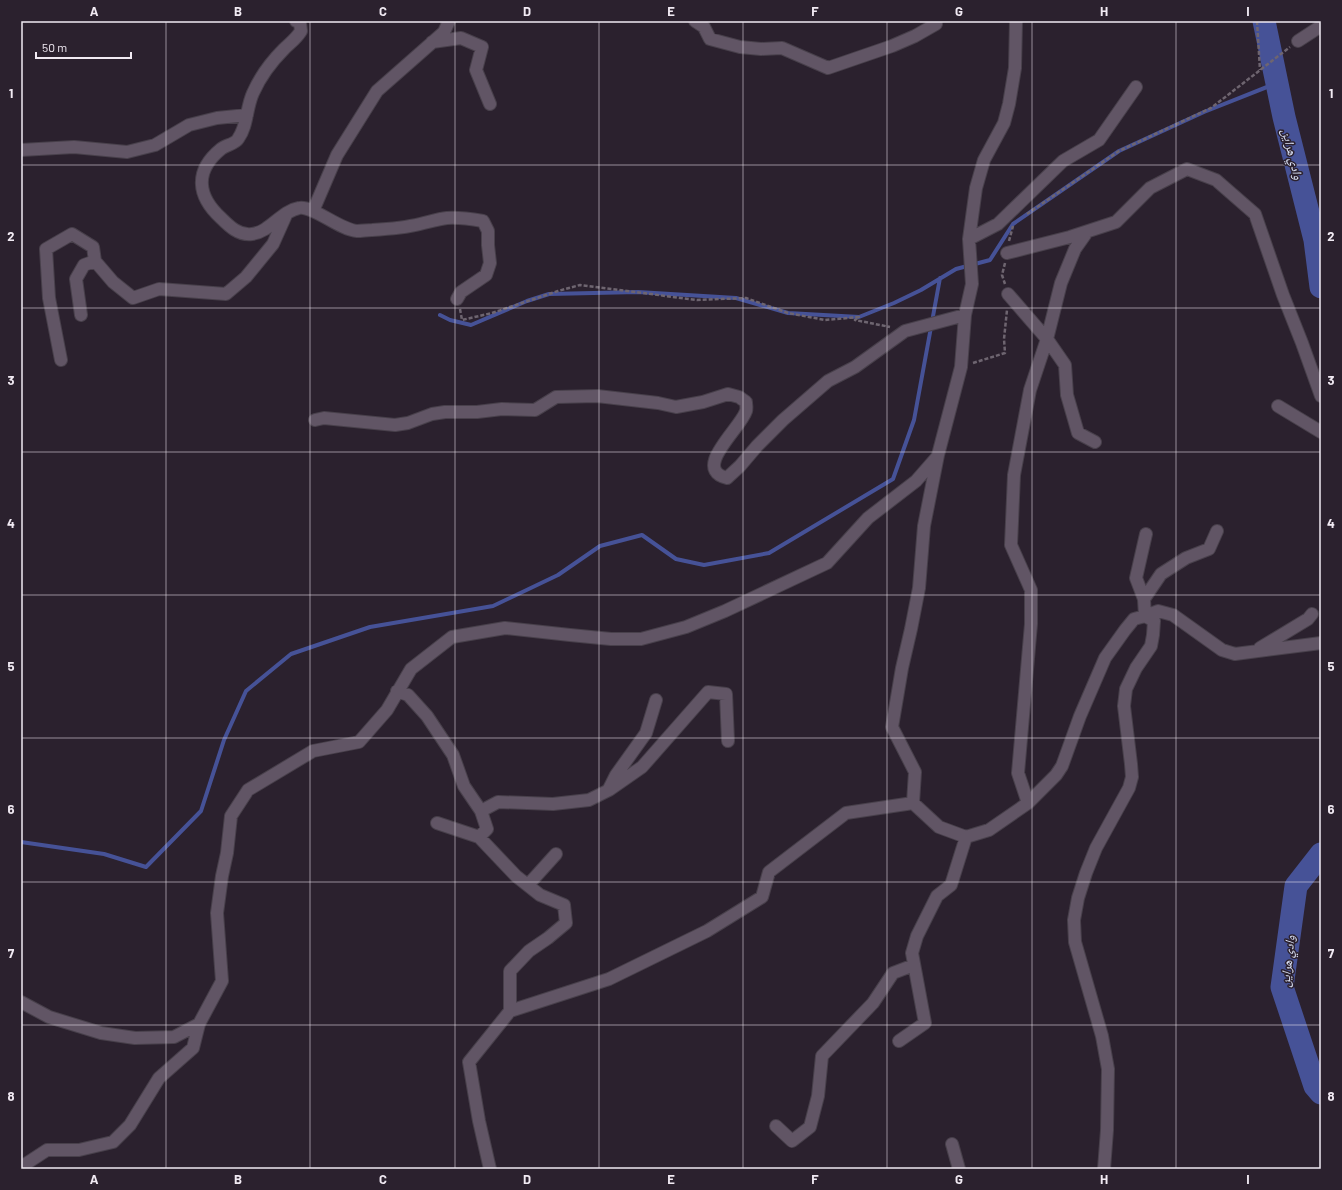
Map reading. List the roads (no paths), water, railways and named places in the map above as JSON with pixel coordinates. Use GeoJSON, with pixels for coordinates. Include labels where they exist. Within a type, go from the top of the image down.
{"type":"FeatureCollection","features":[{"type":"Feature","properties":{"kind":"street"},"geometry":{"type":"LineString","coordinates":[[296,21],[300,23],[301,32],[296,39],[284,49],[262,76],[248,105],[244,129],[237,141],[223,148],[211,157],[203,172],[203,194],[210,207],[235,230],[245,234],[253,234],[261,231],[286,213],[299,208],[306,208],[331,221],[356,231],[400,228],[447,218],[467,218],[483,221],[488,231],[490,263],[486,275],[461,292],[457,299]]}},
{"type":"Feature","properties":{"kind":"street"},"geometry":{"type":"LineString","coordinates":[[313,211],[337,155],[377,91],[444,32],[449,21]]}},
{"type":"Feature","properties":{"kind":"street"},"geometry":{"type":"LineString","coordinates":[[695,21],[704,27],[710,40],[740,47],[761,49],[782,48],[828,68],[892,46],[915,36],[936,22]]}},
{"type":"Feature","properties":{"kind":"street"},"geometry":{"type":"LineString","coordinates":[[913,803],[915,772],[892,728],[902,668],[919,588],[924,526],[938,455],[961,368],[965,315],[972,284],[970,243],[976,188],[984,160],[1004,123],[1009,104],[1015,68],[1016,21]]}},
{"type":"Feature","properties":{"kind":"street"},"geometry":{"type":"LineString","coordinates":[[1298,41],[1321,26]]}},
{"type":"Feature","properties":{"kind":"street"},"geometry":{"type":"LineString","coordinates":[[432,42],[461,38],[482,47],[476,70],[490,104]]}},
{"type":"Feature","properties":{"kind":"street"},"geometry":{"type":"LineString","coordinates":[[970,243],[998,224],[1063,161],[1099,140],[1136,88]]}},
{"type":"Feature","properties":{"kind":"street"},"geometry":{"type":"LineString","coordinates":[[21,150],[74,147],[127,152],[155,145],[189,125],[217,118],[247,115]]}},
{"type":"Feature","properties":{"kind":"street"},"geometry":{"type":"LineString","coordinates":[[1007,254],[1070,237],[1116,222],[1150,188],[1187,169],[1216,180],[1255,214],[1283,295],[1302,342],[1321,396]]}},
{"type":"Feature","properties":{"kind":"street"},"geometry":{"type":"LineString","coordinates":[[61,360],[49,298],[46,249],[72,234],[93,247],[95,261],[113,282],[132,298],[159,289],[226,294],[246,277],[272,244],[286,213]]}},
{"type":"Feature","properties":{"kind":"street"},"geometry":{"type":"LineString","coordinates":[[1028,803],[1018,773],[1031,624],[1031,590],[1011,545],[1014,475],[1030,390],[1047,339],[1061,283],[1076,249],[1087,232]]}},
{"type":"Feature","properties":{"kind":"street"},"geometry":{"type":"LineString","coordinates":[[81,315],[76,279],[84,265],[95,261]]}},
{"type":"Feature","properties":{"kind":"street"},"geometry":{"type":"LineString","coordinates":[[1008,294],[1047,339],[1065,365],[1067,395],[1078,433],[1095,442]]}},
{"type":"Feature","properties":{"kind":"street"},"geometry":{"type":"LineString","coordinates":[[315,420],[324,418],[395,425],[408,423],[432,414],[444,412],[478,412],[502,409],[535,410],[556,397],[597,396],[658,403],[676,407],[703,402],[728,394],[739,397],[746,402],[747,410],[742,420],[714,459],[714,468],[720,476],[727,478],[783,420],[828,381],[855,367],[905,331],[965,315]]}},
{"type":"Feature","properties":{"kind":"street"},"geometry":{"type":"LineString","coordinates":[[1278,406],[1321,432]]}},
{"type":"Feature","properties":{"kind":"street"},"geometry":{"type":"LineString","coordinates":[[21,1167],[47,1150],[79,1150],[113,1142],[130,1125],[160,1078],[193,1048],[199,1024],[222,981],[217,913],[222,876],[227,853],[231,816],[248,790],[314,751],[359,742],[387,710],[411,669],[452,637],[505,628],[604,638],[642,639],[686,627],[725,611],[826,564],[868,518],[916,481],[938,455]]}},
{"type":"Feature","properties":{"kind":"street"},"geometry":{"type":"LineString","coordinates":[[1144,599],[1161,574],[1186,558],[1209,549],[1217,531]]}},
{"type":"Feature","properties":{"kind":"street"},"geometry":{"type":"LineString","coordinates":[[1145,616],[1144,599],[1136,578],[1146,534]]}},
{"type":"Feature","properties":{"kind":"street"},"geometry":{"type":"LineString","coordinates":[[913,803],[939,827],[966,837],[989,830],[1028,803],[1056,775],[1064,760],[1075,728],[1105,658],[1124,630],[1134,619],[1158,611],[1173,615],[1222,650],[1235,654],[1321,643]]}},
{"type":"Feature","properties":{"kind":"street"},"geometry":{"type":"LineString","coordinates":[[1256,651],[1299,625],[1308,619],[1312,614]]}},
{"type":"Feature","properties":{"kind":"street"},"geometry":{"type":"LineString","coordinates":[[1104,1169],[1107,1130],[1108,1069],[1102,1036],[1075,942],[1074,920],[1078,898],[1093,854],[1129,788],[1132,777],[1124,706],[1126,689],[1136,668],[1151,646],[1154,621],[1145,616]]}},
{"type":"Feature","properties":{"kind":"street"},"geometry":{"type":"LineString","coordinates":[[397,691],[408,695],[427,716],[453,756],[464,786],[481,811],[487,829],[479,837]]}},
{"type":"Feature","properties":{"kind":"street"},"geometry":{"type":"LineString","coordinates":[[481,811],[498,802],[553,804],[589,800],[609,790],[642,767],[708,692],[726,694],[728,741]]}},
{"type":"Feature","properties":{"kind":"street"},"geometry":{"type":"LineString","coordinates":[[609,790],[616,775],[646,733],[656,700]]}},
{"type":"Feature","properties":{"kind":"street"},"geometry":{"type":"LineString","coordinates":[[490,1169],[469,1062],[510,1011],[609,979],[706,930],[762,897],[769,872],[846,813],[913,803]]}},
{"type":"Feature","properties":{"kind":"street"},"geometry":{"type":"LineString","coordinates":[[437,823],[479,837],[516,876],[540,895],[564,905],[566,924],[529,951],[510,971],[510,1011]]}},
{"type":"Feature","properties":{"kind":"street"},"geometry":{"type":"LineString","coordinates":[[899,1041],[925,1023],[912,953],[918,936],[937,896],[951,885],[966,837]]}},
{"type":"Feature","properties":{"kind":"street"},"geometry":{"type":"LineString","coordinates":[[528,885],[556,854]]}},
{"type":"Feature","properties":{"kind":"street"},"geometry":{"type":"LineString","coordinates":[[776,1126],[792,1141],[810,1128],[818,1096],[822,1056],[873,1003],[893,973],[914,965]]}},
{"type":"Feature","properties":{"kind":"street"},"geometry":{"type":"LineString","coordinates":[[21,1002],[49,1017],[101,1033],[135,1038],[174,1037],[199,1024]]}},
{"type":"Feature","properties":{"kind":"street"},"geometry":{"type":"LineString","coordinates":[[952,1144],[959,1169]]}},
{"type":"Feature","properties":{"kind":"waterway","name":"وادي هراين"},"geometry":{"type":"LineString","coordinates":[[1264,21],[1284,117],[1315,240],[1321,287]]}},
{"type":"Feature","properties":{"kind":"waterway"},"geometry":{"type":"LineString","coordinates":[[440,315],[450,320],[471,325],[527,301],[549,294],[638,292],[736,298],[788,313],[859,317],[921,290],[956,269],[990,260],[1013,224],[1119,151],[1204,112],[1277,83]]}},
{"type":"Feature","properties":{"kind":"waterway"},"geometry":{"type":"LineString","coordinates":[[21,842],[104,854],[146,867],[201,811],[224,740],[246,691],[291,654],[370,627],[493,606],[558,575],[600,546],[642,535],[676,559],[704,565],[769,553],[893,479],[914,420],[940,278]]}},
{"type":"Feature","properties":{"kind":"waterway","name":"وادي هراين"},"geometry":{"type":"LineString","coordinates":[[1321,854],[1296,886],[1282,987],[1315,1086],[1321,1093]]}}]}
